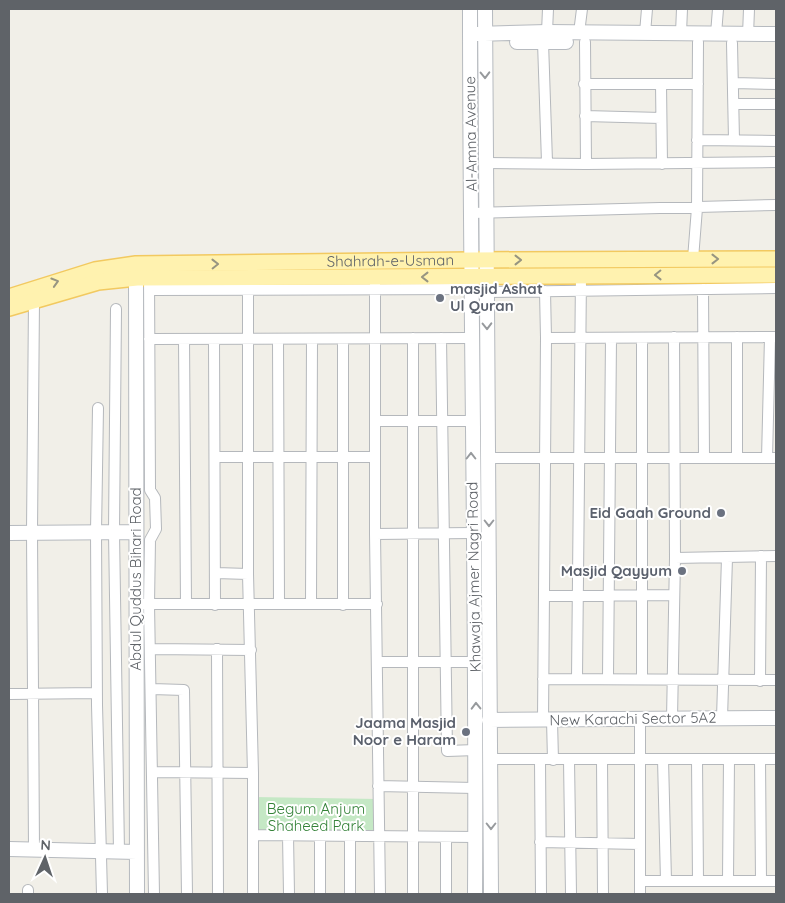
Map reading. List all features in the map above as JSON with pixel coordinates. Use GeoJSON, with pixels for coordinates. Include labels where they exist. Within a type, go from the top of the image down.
{"type":"FeatureCollection","features":[{"type":"Feature","properties":{"kind":"main road","name":"Al-Amna Avenue"},"geometry":{"type":"LineString","coordinates":[[470,9],[472,214],[478,260]]}},
{"type":"Feature","properties":{"kind":"main road"},"geometry":{"type":"LineString","coordinates":[[478,260],[487,214],[485,9]]}},
{"type":"Feature","properties":{"kind":"main road"},"geometry":{"type":"LineString","coordinates":[[582,38],[645,33],[776,34]]}},
{"type":"Feature","properties":{"kind":"main road"},"geometry":{"type":"LineString","coordinates":[[470,39],[545,37],[776,43]]}},
{"type":"Feature","properties":{"kind":"main road","name":"Shahrah-e-Usman"},"geometry":{"type":"LineString","coordinates":[[9,308],[98,282],[144,275],[478,260],[776,260]]}},
{"type":"Feature","properties":{"kind":"main road","name":"Khawaja Ajmer Nagri Road"},"geometry":{"type":"LineString","coordinates":[[475,894],[476,750],[470,283],[478,260]]}},
{"type":"Feature","properties":{"kind":"main road","name":"Khawaja Ajmer Nagri Road"},"geometry":{"type":"LineString","coordinates":[[478,260],[486,284],[489,458],[491,894]]}},
{"type":"Feature","properties":{"kind":"main road","name":"Shahrah-e-Usman"},"geometry":{"type":"LineString","coordinates":[[9,297],[95,270],[248,284],[580,283],[776,275]]}},
{"type":"Feature","properties":{"kind":"main road","name":"Abdul Quddus Bihari Road"},"geometry":{"type":"LineString","coordinates":[[137,894],[142,604],[135,532],[144,275]]}},
{"type":"Feature","properties":{"kind":"main road"},"geometry":{"type":"LineString","coordinates":[[471,400],[488,399]]}},
{"type":"Feature","properties":{"kind":"main road"},"geometry":{"type":"LineString","coordinates":[[9,532],[135,532]]}},
{"type":"Feature","properties":{"kind":"main road"},"geometry":{"type":"LineString","coordinates":[[474,604],[489,604]]}},
{"type":"Feature","properties":{"kind":"main road","name":"New Karachi Sector 5A2"},"geometry":{"type":"LineString","coordinates":[[489,720],[776,718]]}},
{"type":"Feature","properties":{"kind":"main road"},"geometry":{"type":"LineString","coordinates":[[475,806],[491,805]]}},
{"type":"Feature","properties":{"kind":"main road"},"geometry":{"type":"LineString","coordinates":[[9,849],[137,852]]}},
{"type":"Feature","properties":{"kind":"street"},"geometry":{"type":"LineString","coordinates":[[547,162],[545,37],[548,9]]}},
{"type":"Feature","properties":{"kind":"street"},"geometry":{"type":"LineString","coordinates":[[582,9],[586,164]]}},
{"type":"Feature","properties":{"kind":"street"},"geometry":{"type":"LineString","coordinates":[[645,33],[647,9]]}},
{"type":"Feature","properties":{"kind":"street"},"geometry":{"type":"LineString","coordinates":[[681,33],[682,9]]}},
{"type":"Feature","properties":{"kind":"street"},"geometry":{"type":"LineString","coordinates":[[716,34],[718,9]]}},
{"type":"Feature","properties":{"kind":"street"},"geometry":{"type":"LineString","coordinates":[[748,35],[749,9]]}},
{"type":"Feature","properties":{"kind":"street"},"geometry":{"type":"LineString","coordinates":[[693,259],[697,208],[698,42]]}},
{"type":"Feature","properties":{"kind":"street"},"geometry":{"type":"LineString","coordinates":[[732,43],[734,140]]}},
{"type":"Feature","properties":{"kind":"street"},"geometry":{"type":"LineString","coordinates":[[734,83],[776,84]]}},
{"type":"Feature","properties":{"kind":"street"},"geometry":{"type":"LineString","coordinates":[[584,84],[698,84]]}},
{"type":"Feature","properties":{"kind":"street"},"geometry":{"type":"LineString","coordinates":[[661,84],[662,164]]}},
{"type":"Feature","properties":{"kind":"street"},"geometry":{"type":"LineString","coordinates":[[734,104],[776,104]]}},
{"type":"Feature","properties":{"kind":"street"},"geometry":{"type":"LineString","coordinates":[[585,116],[662,118]]}},
{"type":"Feature","properties":{"kind":"street"},"geometry":{"type":"LineString","coordinates":[[698,140],[776,141]]}},
{"type":"Feature","properties":{"kind":"street"},"geometry":{"type":"LineString","coordinates":[[486,162],[586,164],[776,162]]}},
{"type":"Feature","properties":{"kind":"street"},"geometry":{"type":"LineString","coordinates":[[472,214],[776,205]]}},
{"type":"Feature","properties":{"kind":"street"},"geometry":{"type":"LineString","coordinates":[[144,275],[149,338],[150,490],[156,498],[156,529],[150,540],[142,604],[151,648],[154,894]]}},
{"type":"Feature","properties":{"kind":"street"},"geometry":{"type":"LineString","coordinates":[[486,284],[545,291],[580,283],[703,289],[776,288]]}},
{"type":"Feature","properties":{"kind":"street"},"geometry":{"type":"LineString","coordinates":[[577,678],[580,283]]}},
{"type":"Feature","properties":{"kind":"street"},"geometry":{"type":"LineString","coordinates":[[248,284],[248,574],[253,773],[252,894]]}},
{"type":"Feature","properties":{"kind":"street"},"geometry":{"type":"LineString","coordinates":[[375,284],[375,534],[380,894]]}},
{"type":"Feature","properties":{"kind":"street"},"geometry":{"type":"LineString","coordinates":[[703,289],[704,458]]}},
{"type":"Feature","properties":{"kind":"street"},"geometry":{"type":"LineString","coordinates":[[545,291],[543,679],[553,760]]}},
{"type":"Feature","properties":{"kind":"street"},"geometry":{"type":"LineString","coordinates":[[34,300],[32,532],[34,850]]}},
{"type":"Feature","properties":{"kind":"street"},"geometry":{"type":"LineString","coordinates":[[116,309],[114,532],[119,852]]}},
{"type":"Feature","properties":{"kind":"street"},"geometry":{"type":"LineString","coordinates":[[737,337],[737,458]]}},
{"type":"Feature","properties":{"kind":"street"},"geometry":{"type":"LineString","coordinates":[[489,458],[772,458],[773,337],[546,338]]}},
{"type":"Feature","properties":{"kind":"street"},"geometry":{"type":"LineString","coordinates":[[149,338],[184,340],[470,338]]}},
{"type":"Feature","properties":{"kind":"street"},"geometry":{"type":"LineString","coordinates":[[343,338],[343,605]]}},
{"type":"Feature","properties":{"kind":"street"},"geometry":{"type":"LineString","coordinates":[[413,338],[413,894]]}},
{"type":"Feature","properties":{"kind":"street"},"geometry":{"type":"LineString","coordinates":[[441,338],[444,421],[447,751],[476,750]]}},
{"type":"Feature","properties":{"kind":"street"},"geometry":{"type":"LineString","coordinates":[[608,678],[611,338]]}},
{"type":"Feature","properties":{"kind":"street"},"geometry":{"type":"LineString","coordinates":[[642,338],[640,595],[642,679]]}},
{"type":"Feature","properties":{"kind":"street"},"geometry":{"type":"LineString","coordinates":[[672,719],[675,558],[673,458],[674,338]]}},
{"type":"Feature","properties":{"kind":"street"},"geometry":{"type":"LineString","coordinates":[[311,604],[310,456],[312,339]]}},
{"type":"Feature","properties":{"kind":"street"},"geometry":{"type":"LineString","coordinates":[[184,340],[186,604]]}},
{"type":"Feature","properties":{"kind":"street"},"geometry":{"type":"LineString","coordinates":[[214,340],[216,457],[215,605]]}},
{"type":"Feature","properties":{"kind":"street"},"geometry":{"type":"LineString","coordinates":[[278,340],[279,604]]}},
{"type":"Feature","properties":{"kind":"street"},"geometry":{"type":"LineString","coordinates":[[98,408],[96,532],[97,693],[102,894]]}},
{"type":"Feature","properties":{"kind":"street"},"geometry":{"type":"LineString","coordinates":[[375,421],[471,421]]}},
{"type":"Feature","properties":{"kind":"street"},"geometry":{"type":"LineString","coordinates":[[216,457],[375,457]]}},
{"type":"Feature","properties":{"kind":"street"},"geometry":{"type":"LineString","coordinates":[[375,534],[472,533]]}},
{"type":"Feature","properties":{"kind":"street"},"geometry":{"type":"LineString","coordinates":[[760,556],[760,681]]}},
{"type":"Feature","properties":{"kind":"street"},"geometry":{"type":"LineString","coordinates":[[675,558],[776,556]]}},
{"type":"Feature","properties":{"kind":"street"},"geometry":{"type":"LineString","coordinates":[[722,718],[727,558]]}},
{"type":"Feature","properties":{"kind":"street"},"geometry":{"type":"LineString","coordinates":[[216,573],[248,574]]}},
{"type":"Feature","properties":{"kind":"street"},"geometry":{"type":"LineString","coordinates":[[544,596],[578,594],[674,595]]}},
{"type":"Feature","properties":{"kind":"street"},"geometry":{"type":"LineString","coordinates":[[142,604],[377,604]]}},
{"type":"Feature","properties":{"kind":"street"},"geometry":{"type":"LineString","coordinates":[[151,648],[250,650]]}},
{"type":"Feature","properties":{"kind":"street"},"geometry":{"type":"LineString","coordinates":[[217,649],[218,894]]}},
{"type":"Feature","properties":{"kind":"street"},"geometry":{"type":"LineString","coordinates":[[378,662],[475,662]]}},
{"type":"Feature","properties":{"kind":"street"},"geometry":{"type":"LineString","coordinates":[[543,679],[776,680]]}},
{"type":"Feature","properties":{"kind":"street"},"geometry":{"type":"LineString","coordinates":[[152,689],[184,690],[187,894]]}},
{"type":"Feature","properties":{"kind":"street"},"geometry":{"type":"LineString","coordinates":[[9,694],[97,693]]}},
{"type":"Feature","properties":{"kind":"street"},"geometry":{"type":"LineString","coordinates":[[640,719],[640,894]]}},
{"type":"Feature","properties":{"kind":"street"},"geometry":{"type":"LineString","coordinates":[[490,759],[776,759]]}},
{"type":"Feature","properties":{"kind":"street"},"geometry":{"type":"LineString","coordinates":[[663,759],[666,881]]}},
{"type":"Feature","properties":{"kind":"street"},"geometry":{"type":"LineString","coordinates":[[697,759],[698,881]]}},
{"type":"Feature","properties":{"kind":"street"},"geometry":{"type":"LineString","coordinates":[[728,759],[728,881]]}},
{"type":"Feature","properties":{"kind":"street"},"geometry":{"type":"LineString","coordinates":[[760,759],[761,881]]}},
{"type":"Feature","properties":{"kind":"street"},"geometry":{"type":"LineString","coordinates":[[540,760],[541,894]]}},
{"type":"Feature","properties":{"kind":"street"},"geometry":{"type":"LineString","coordinates":[[569,760],[571,894]]}},
{"type":"Feature","properties":{"kind":"street"},"geometry":{"type":"LineString","coordinates":[[602,760],[603,894]]}},
{"type":"Feature","properties":{"kind":"street"},"geometry":{"type":"LineString","coordinates":[[153,772],[253,773]]}},
{"type":"Feature","properties":{"kind":"street"},"geometry":{"type":"LineString","coordinates":[[378,786],[475,788]]}},
{"type":"Feature","properties":{"kind":"street"},"geometry":{"type":"LineString","coordinates":[[253,835],[476,837]]}},
{"type":"Feature","properties":{"kind":"street"},"geometry":{"type":"LineString","coordinates":[[288,835],[289,894]]}},
{"type":"Feature","properties":{"kind":"street"},"geometry":{"type":"LineString","coordinates":[[320,836],[320,894]]}},
{"type":"Feature","properties":{"kind":"street"},"geometry":{"type":"LineString","coordinates":[[350,836],[350,894]]}},
{"type":"Feature","properties":{"kind":"street"},"geometry":{"type":"LineString","coordinates":[[446,837],[446,894]]}},
{"type":"Feature","properties":{"kind":"street"},"geometry":{"type":"LineString","coordinates":[[540,842],[640,844]]}},
{"type":"Feature","properties":{"kind":"street"},"geometry":{"type":"LineString","coordinates":[[640,882],[776,881]]}},
{"type":"Feature","properties":{"kind":"green space","name":"Begum Anjum Shaheed Park"},"geometry":{"type":"Polygon","coordinates":[[[253,797],[378,799],[378,836],[253,835],[253,797]]]}},
{"type":"Feature","properties":{"kind":"place","name":"masjid Ashat Ul Quran"},"geometry":{"type":"Point","coordinates":[440,298]}},
{"type":"Feature","properties":{"kind":"place","name":"Eid Gaah Ground"},"geometry":{"type":"Point","coordinates":[721,513]}},
{"type":"Feature","properties":{"kind":"place","name":"Masjid Qayyum"},"geometry":{"type":"Point","coordinates":[682,571]}},
{"type":"Feature","properties":{"kind":"place","name":"Jaama Masjid Noor e Haram"},"geometry":{"type":"Point","coordinates":[466,732]}}]}
